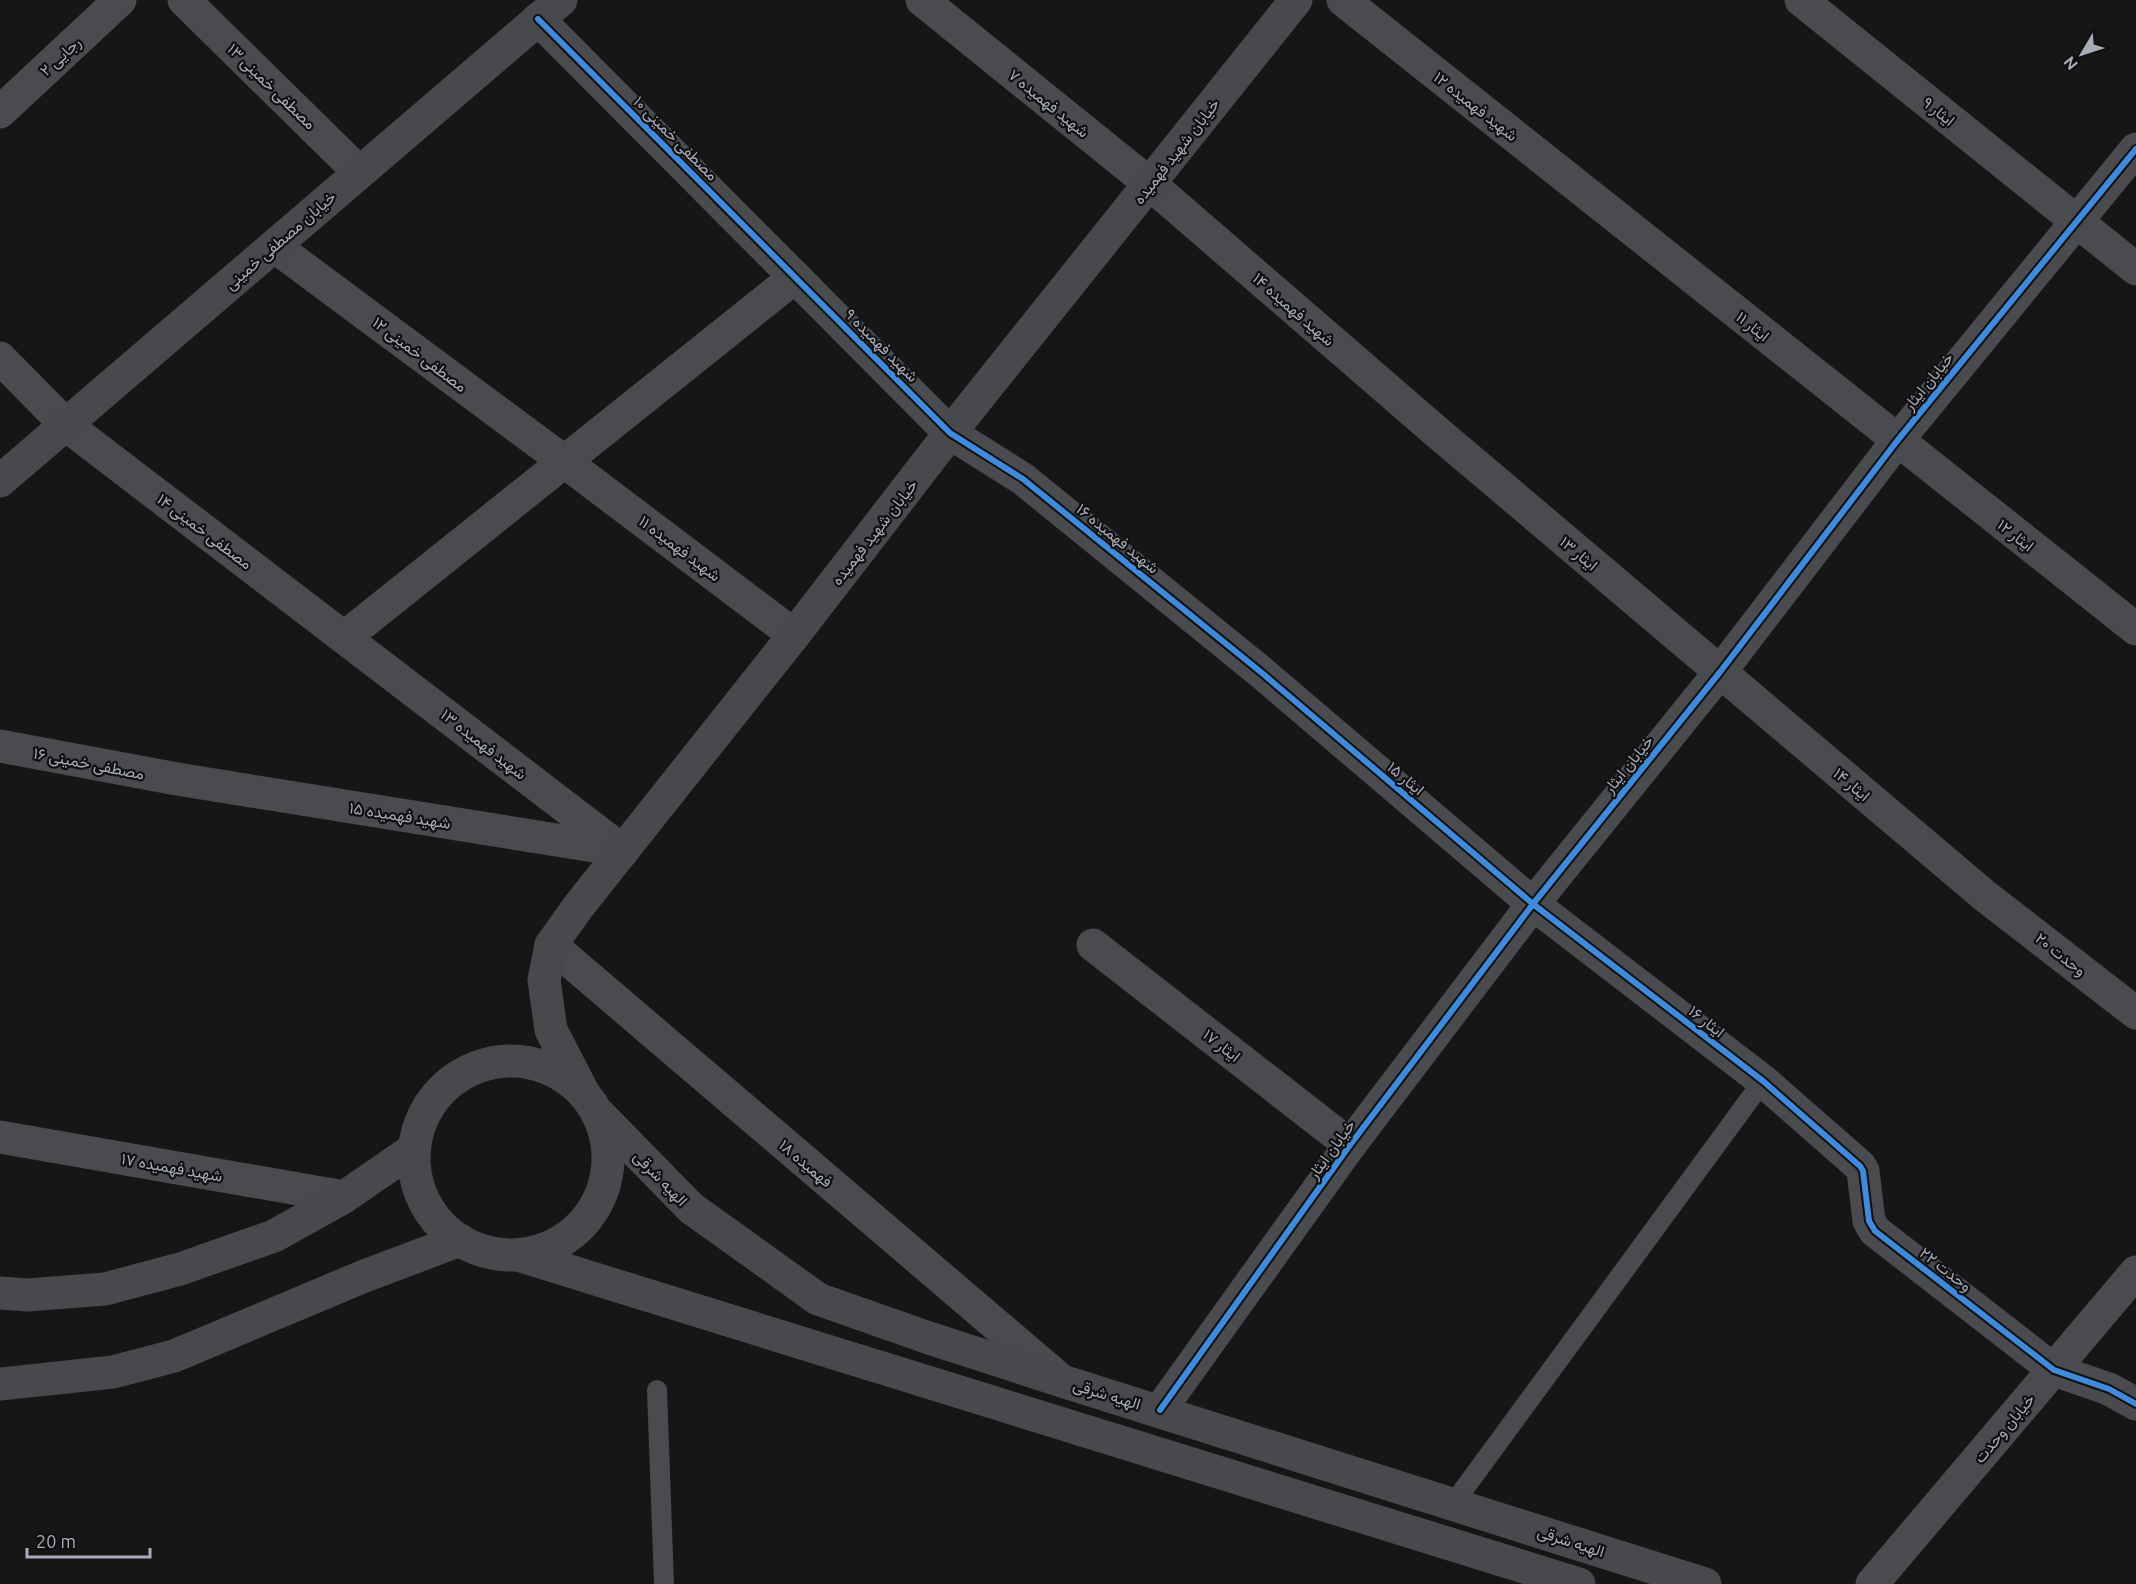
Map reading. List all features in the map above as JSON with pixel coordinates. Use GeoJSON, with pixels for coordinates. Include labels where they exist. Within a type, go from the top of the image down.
{"type":"FeatureCollection","features":[{"type":"Feature","properties":{"kind":"street","name":"رجایی ۲"},"geometry":{"type":"LineString","coordinates":[[0,112],[120,0]]}},
{"type":"Feature","properties":{"kind":"street","name":"مصطفی خمینی ۱۳"},"geometry":{"type":"LineString","coordinates":[[184,0],[359,172]]}},
{"type":"Feature","properties":{"kind":"street","name":"شهید فهمیده ۷"},"geometry":{"type":"LineString","coordinates":[[922,0],[1150,184]]}},
{"type":"Feature","properties":{"kind":"street","name":"خیابان شهید فهمیده"},"geometry":{"type":"LineString","coordinates":[[591,1103],[551,1030],[544,980],[551,945],[950,433],[1296,0]]}},
{"type":"Feature","properties":{"kind":"street","name":"شهید فهمیده ۱۲"},"geometry":{"type":"LineString","coordinates":[[1343,0],[1609,212]]}},
{"type":"Feature","properties":{"kind":"street","name":"ایثار ۹"},"geometry":{"type":"LineString","coordinates":[[1801,0],[2136,269]]}},
{"type":"Feature","properties":{"kind":"street","name":"خیابان مصطفی خمینی"},"geometry":{"type":"LineString","coordinates":[[0,481],[549,10]]}},
{"type":"Feature","properties":{"kind":"street","name":"مصطفی خمینی ۱۰"},"geometry":{"type":"LineString","coordinates":[[549,10],[795,277]]}},
{"type":"Feature","properties":{"kind":"street","name":"خیابان ایثار"},"geometry":{"type":"LineString","coordinates":[[1160,1410],[1350,1145],[1533,904],[1720,672],[1897,441],[2136,149]]}},
{"type":"Feature","properties":{"kind":"street","name":"شهید فهمیده ۱۴"},"geometry":{"type":"LineString","coordinates":[[1150,184],[1438,433]]}},
{"type":"Feature","properties":{"kind":"street","name":"ایثار ۱۱"},"geometry":{"type":"LineString","coordinates":[[1609,212],[1897,441]]}},
{"type":"Feature","properties":{"kind":"street","name":"مصطفی خمینی ۱۲"},"geometry":{"type":"LineString","coordinates":[[274,246],[566,462]]}},
{"type":"Feature","properties":{"kind":"street","name":"شهید فهمیده ۹"},"geometry":{"type":"LineString","coordinates":[[795,277],[950,433]]}},
{"type":"Feature","properties":{"kind":"street"},"geometry":{"type":"LineString","coordinates":[[345,637],[795,277]]}},
{"type":"Feature","properties":{"kind":"street","name":"مصطفی خمینی ۱۴"},"geometry":{"type":"LineString","coordinates":[[0,358],[66,425],[345,637]]}},
{"type":"Feature","properties":{"kind":"street","name":"شهید فهمیده ۱۶"},"geometry":{"type":"LineString","coordinates":[[950,433],[1023,479],[1262,673]]}},
{"type":"Feature","properties":{"kind":"street","name":"ایثار ۱۳"},"geometry":{"type":"LineString","coordinates":[[1438,433],[1720,672]]}},
{"type":"Feature","properties":{"kind":"street","name":"ایثار ۱۲"},"geometry":{"type":"LineString","coordinates":[[1897,441],[2136,628]]}},
{"type":"Feature","properties":{"kind":"street","name":"شهید فهمیده ۱۱"},"geometry":{"type":"LineString","coordinates":[[566,462],[794,635]]}},
{"type":"Feature","properties":{"kind":"street","name":"شهید فهمیده ۱۳"},"geometry":{"type":"LineString","coordinates":[[345,637],[623,851]]}},
{"type":"Feature","properties":{"kind":"street","name":"ایثار ۱۴"},"geometry":{"type":"LineString","coordinates":[[1720,672],[1985,896]]}},
{"type":"Feature","properties":{"kind":"street","name":"ایثار ۱۵"},"geometry":{"type":"LineString","coordinates":[[1262,673],[1533,904]]}},
{"type":"Feature","properties":{"kind":"street","name":"مصطفی خمینی ۱۶"},"geometry":{"type":"LineString","coordinates":[[0,746],[177,779]]}},
{"type":"Feature","properties":{"kind":"street","name":"شهید فهمیده ۱۵"},"geometry":{"type":"LineString","coordinates":[[177,779],[623,851]]}},
{"type":"Feature","properties":{"kind":"street","name":"وحدت ۲۰"},"geometry":{"type":"LineString","coordinates":[[1985,896],[2136,1013]]}},
{"type":"Feature","properties":{"kind":"street","name":"ایثار ۱۶"},"geometry":{"type":"LineString","coordinates":[[1533,904],[1763,1081],[1860,1166]]}},
{"type":"Feature","properties":{"kind":"street","name":"فهمیده ۱۸"},"geometry":{"type":"LineString","coordinates":[[551,945],[1062,1381]]}},
{"type":"Feature","properties":{"kind":"street","name":"ایثار ۱۷"},"geometry":{"type":"LineString","coordinates":[[1093,945],[1350,1145]]}},
{"type":"Feature","properties":{"kind":"street"},"geometry":{"type":"LineString","coordinates":[[518,1255],[541,1251],[563,1241],[582,1226],[596,1207],[605,1185],[609,1162],[607,1138],[591,1103],[556,1071],[526,1061],[494,1061],[464,1071],[439,1091],[422,1118],[414,1149],[414,1170],[420,1191],[430,1210],[443,1227],[460,1240],[487,1252],[518,1255],[1579,1584]]}},
{"type":"Feature","properties":{"kind":"street","name":"الهیه شرقی"},"geometry":{"type":"LineString","coordinates":[[591,1103],[691,1208],[818,1299],[1062,1381],[1160,1410],[1705,1584]]}},
{"type":"Feature","properties":{"kind":"street","name":"شهید فهمیده ۱۷"},"geometry":{"type":"LineString","coordinates":[[0,1137],[344,1197]]}},
{"type":"Feature","properties":{"kind":"street"},"geometry":{"type":"LineString","coordinates":[[0,1293],[27,1295],[105,1289],[180,1269],[274,1236],[344,1197],[414,1149]]}},
{"type":"Feature","properties":{"kind":"street","name":"وحدت ۲۲"},"geometry":{"type":"LineString","coordinates":[[1860,1166],[1863,1171],[1869,1221],[1875,1231],[2054,1370],[2109,1389],[2136,1404]]}},
{"type":"Feature","properties":{"kind":"street"},"geometry":{"type":"LineString","coordinates":[[0,1384],[113,1372],[174,1356],[362,1277],[460,1240]]}},
{"type":"Feature","properties":{"kind":"street","name":"خیابان وحدت"},"geometry":{"type":"LineString","coordinates":[[1872,1584],[2136,1272]]}},
{"type":"Feature","properties":{"kind":"lane"},"geometry":{"type":"LineString","coordinates":[[1453,1504],[1763,1081]]}},
{"type":"Feature","properties":{"kind":"lane"},"geometry":{"type":"LineString","coordinates":[[657,1390],[664,1584]]}},
{"type":"Feature","properties":{"kind":"cycle path"},"geometry":{"type":"LineString","coordinates":[[538,19],[950,433],[1023,479],[1262,673],[1533,904],[1763,1081],[1860,1166],[1863,1171],[1869,1221],[1875,1231],[2054,1370],[2109,1389],[2136,1404]]}},
{"type":"Feature","properties":{"kind":"cycle path"},"geometry":{"type":"LineString","coordinates":[[1160,1410],[1350,1145],[1533,904],[1720,672],[1897,441],[2136,149]]}}]}
